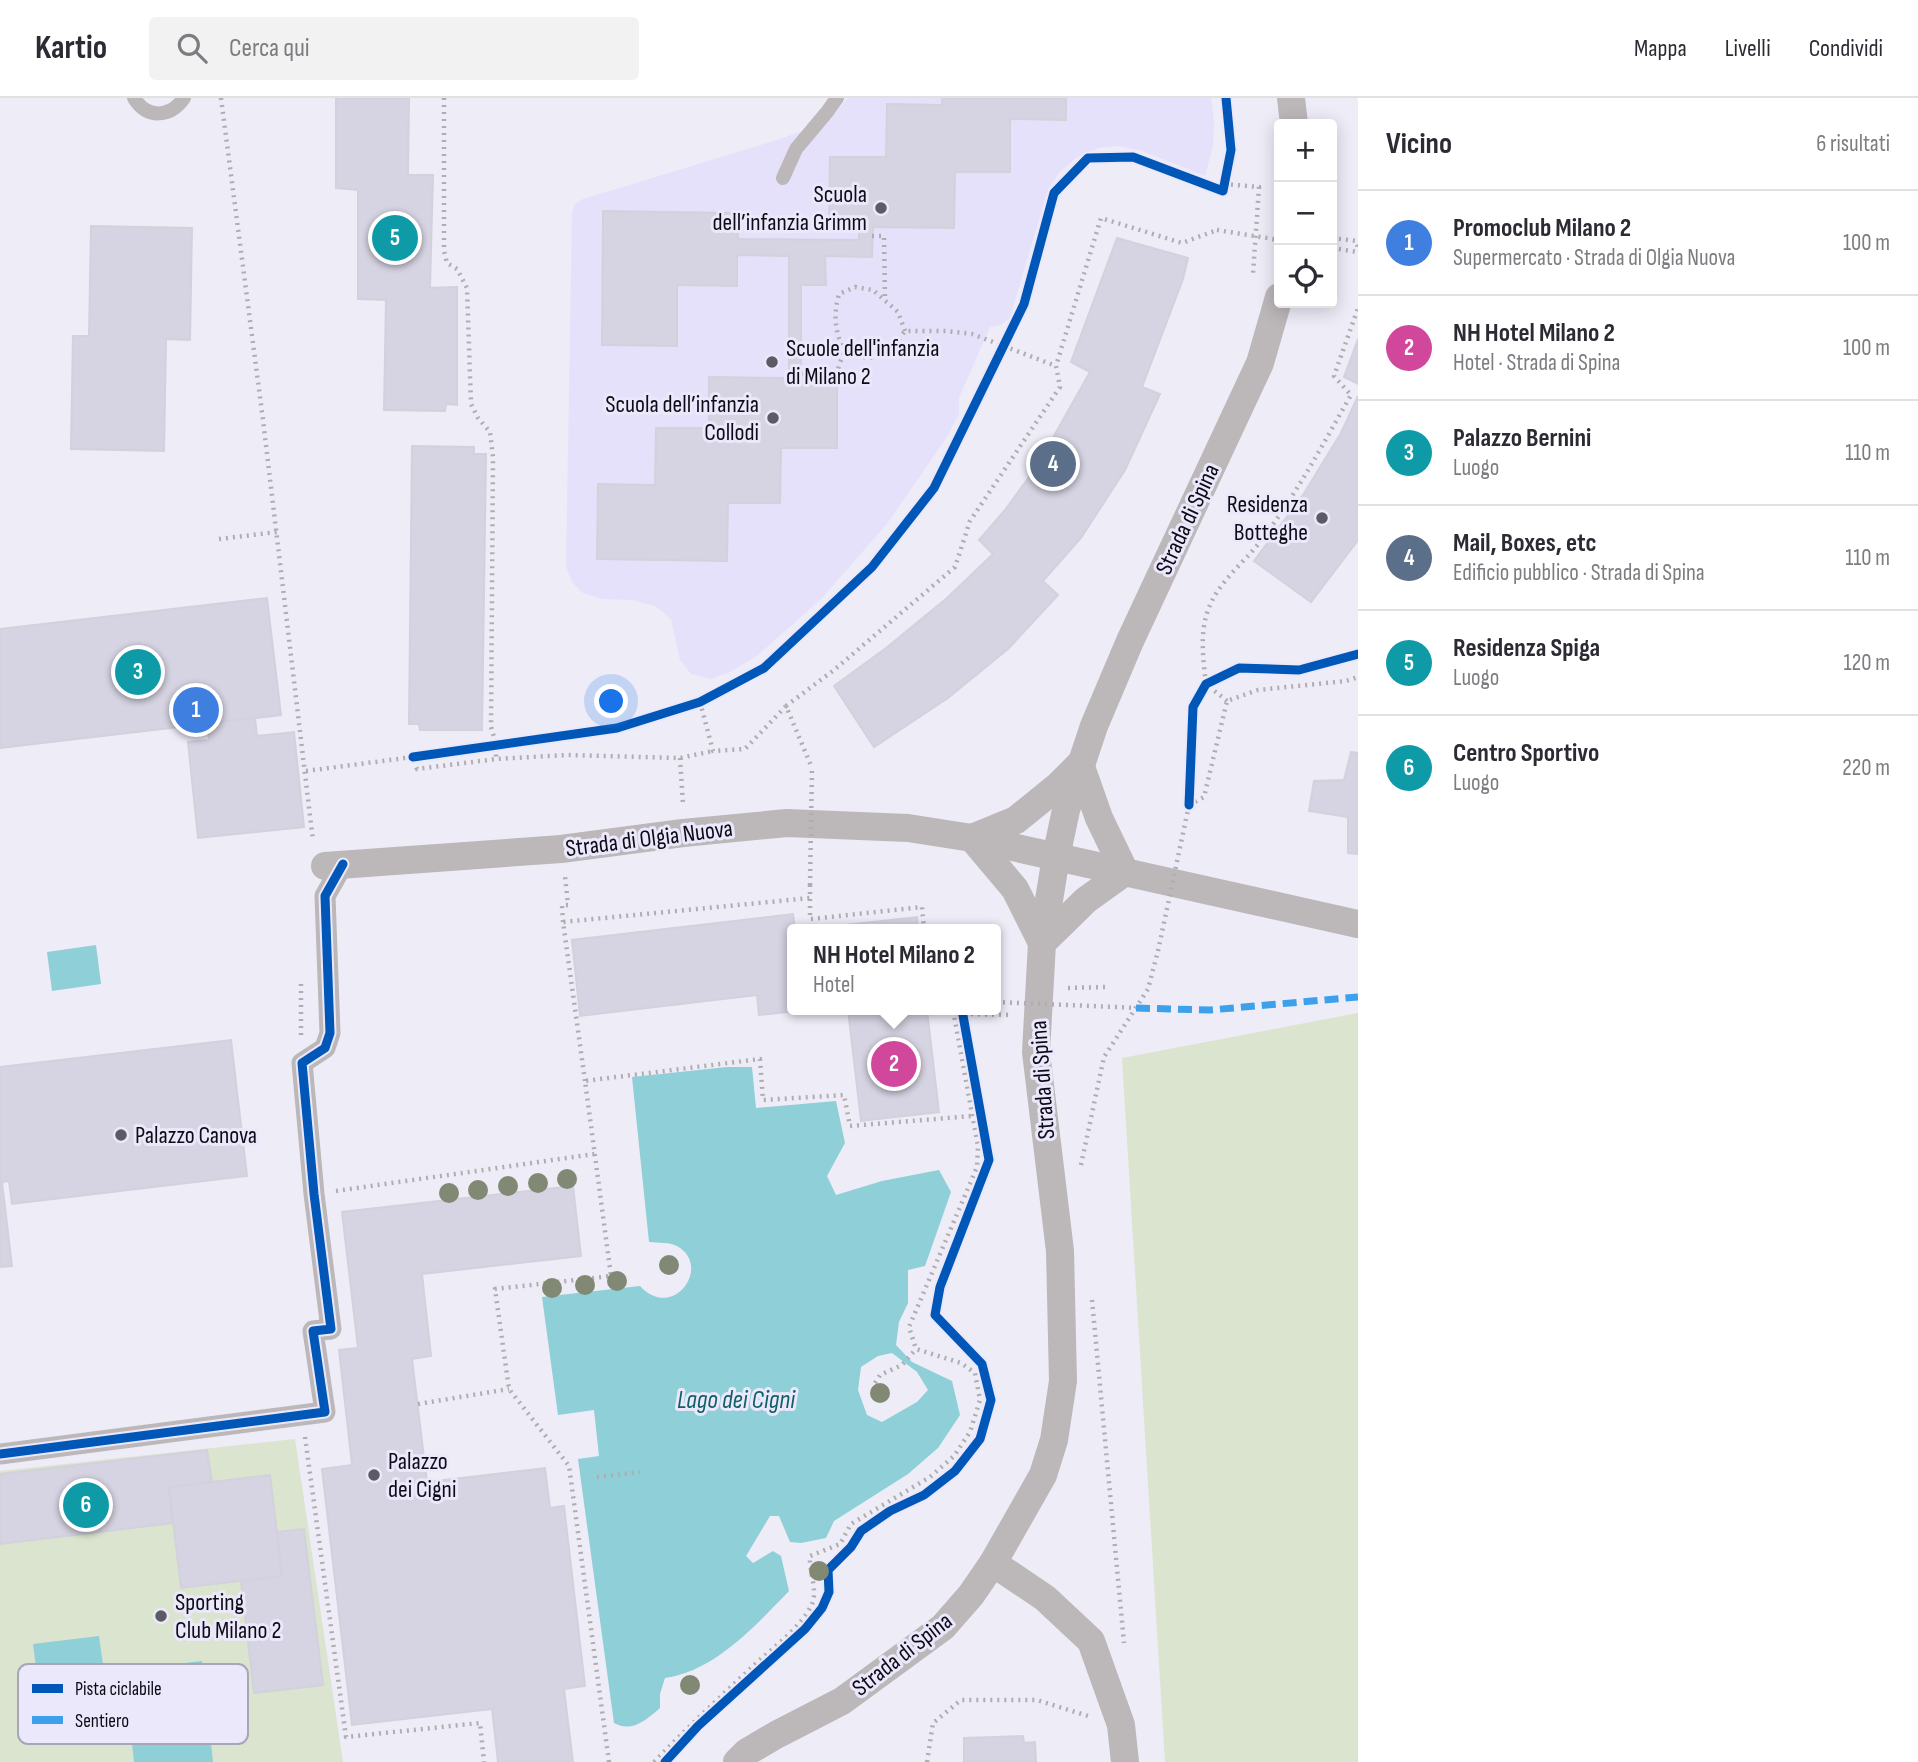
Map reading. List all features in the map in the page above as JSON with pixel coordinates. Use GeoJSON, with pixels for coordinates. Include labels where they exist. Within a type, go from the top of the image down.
{"type":"FeatureCollection","features":[{"type":"Feature","properties":{"kind":"street"},"geometry":{"type":"LineString","coordinates":[[1291,98],[1293,119]]}},
{"type":"Feature","properties":{"kind":"street","name":"Strada di Spina"},"geometry":{"type":"LineString","coordinates":[[737,1762],[747,1752],[776,1735],[842,1701],[943,1627],[971,1595],[993,1563],[1043,1475],[1054,1440],[1063,1381],[1060,1251],[1038,1077],[1037,1016],[1042,943],[1056,857],[1080,764],[1130,641],[1261,363],[1276,308]]}},
{"type":"Feature","properties":{"kind":"street"},"geometry":{"type":"LineString","coordinates":[[1080,764],[1099,818],[1125,872],[1086,900],[1042,943],[1015,890],[972,838],[1016,820],[1080,764]]}},
{"type":"Feature","properties":{"kind":"street","name":"Strada di Olgia Nuova"},"geometry":{"type":"LineString","coordinates":[[334,865],[561,849],[787,823],[908,828],[972,838],[1358,924]]}},
{"type":"Feature","properties":{"kind":"street"},"geometry":{"type":"LineString","coordinates":[[0,1454],[325,1412],[313,1331],[331,1329],[314,1194],[302,1063],[325,1048],[330,1033],[325,896],[334,865]]}},
{"type":"Feature","properties":{"kind":"street"},"geometry":{"type":"LineString","coordinates":[[993,1563],[1045,1598],[1091,1641],[1121,1726],[1125,1762]]}},
{"type":"Feature","properties":{"kind":"lane"},"geometry":{"type":"LineString","coordinates":[[134,98],[153,114],[171,111],[184,98]]}},
{"type":"Feature","properties":{"kind":"lane"},"geometry":{"type":"LineString","coordinates":[[783,178],[796,149],[836,98]]}},
{"type":"Feature","properties":{"kind":"path"},"geometry":{"type":"LineString","coordinates":[[221,98],[306,771],[425,755]]}},
{"type":"Feature","properties":{"kind":"path"},"geometry":{"type":"LineString","coordinates":[[444,98],[444,251],[447,263],[457,269],[467,288],[471,404],[490,432],[493,457],[491,727],[496,743],[496,759]]}},
{"type":"Feature","properties":{"kind":"path"},"geometry":{"type":"LineString","coordinates":[[1226,173],[1220,186],[1259,187],[1253,274]]}},
{"type":"Feature","properties":{"kind":"path"},"geometry":{"type":"LineString","coordinates":[[1217,230],[1219,217]]}},
{"type":"Feature","properties":{"kind":"path"},"geometry":{"type":"LineString","coordinates":[[413,757],[417,769],[496,759],[567,755],[680,758],[713,751],[745,749],[786,706],[834,670],[955,568],[970,521],[1060,387],[1056,366],[1101,218],[1182,243],[1217,230],[1274,239]]}},
{"type":"Feature","properties":{"kind":"path"},"geometry":{"type":"LineString","coordinates":[[872,236],[884,236],[885,300]]}},
{"type":"Feature","properties":{"kind":"path"},"geometry":{"type":"LineString","coordinates":[[1337,239],[1356,241],[1358,247]]}},
{"type":"Feature","properties":{"kind":"path"},"geometry":{"type":"LineString","coordinates":[[1337,250],[1358,253]]}},
{"type":"Feature","properties":{"kind":"path"},"geometry":{"type":"LineString","coordinates":[[801,374],[836,375],[844,351],[837,335],[835,310],[839,294],[855,287],[873,290],[885,300],[898,312],[905,331]]}},
{"type":"Feature","properties":{"kind":"path"},"geometry":{"type":"LineString","coordinates":[[1227,701],[1206,684],[1201,644],[1210,605],[1236,566],[1261,541],[1299,487],[1351,396],[1334,376],[1358,308]]}},
{"type":"Feature","properties":{"kind":"path"},"geometry":{"type":"LineString","coordinates":[[905,331],[972,334],[1056,366]]}},
{"type":"Feature","properties":{"kind":"path"},"geometry":{"type":"LineString","coordinates":[[844,351],[862,358],[879,358],[895,346],[905,331]]}},
{"type":"Feature","properties":{"kind":"path"},"geometry":{"type":"LineString","coordinates":[[998,357],[1009,336]]}},
{"type":"Feature","properties":{"kind":"path"},"geometry":{"type":"LineString","coordinates":[[219,539],[277,532]]}},
{"type":"Feature","properties":{"kind":"path"},"geometry":{"type":"LineString","coordinates":[[1227,701],[1258,690],[1346,681],[1358,677]]}},
{"type":"Feature","properties":{"kind":"path"},"geometry":{"type":"LineString","coordinates":[[1199,696],[1206,684],[1217,679]]}},
{"type":"Feature","properties":{"kind":"path"},"geometry":{"type":"LineString","coordinates":[[688,706],[710,697]]}},
{"type":"Feature","properties":{"kind":"path"},"geometry":{"type":"LineString","coordinates":[[1189,805],[1204,797],[1227,701]]}},
{"type":"Feature","properties":{"kind":"path"},"geometry":{"type":"LineString","coordinates":[[700,702],[713,751]]}},
{"type":"Feature","properties":{"kind":"path"},"geometry":{"type":"LineString","coordinates":[[786,706],[812,768],[810,919],[922,907],[924,924]]}},
{"type":"Feature","properties":{"kind":"path"},"geometry":{"type":"LineString","coordinates":[[484,745],[510,742]]}},
{"type":"Feature","properties":{"kind":"path"},"geometry":{"type":"LineString","coordinates":[[680,758],[683,790]]}},
{"type":"Feature","properties":{"kind":"path"},"geometry":{"type":"LineString","coordinates":[[1080,1167],[1104,1057],[1148,989],[1190,791]]}},
{"type":"Feature","properties":{"kind":"path"},"geometry":{"type":"LineString","coordinates":[[565,881],[568,905],[562,905],[563,922],[611,1276],[495,1289],[509,1389],[569,1466],[609,1762]]}},
{"type":"Feature","properties":{"kind":"path"},"geometry":{"type":"LineString","coordinates":[[563,922],[810,898]]}},
{"type":"Feature","properties":{"kind":"path"},"geometry":{"type":"LineString","coordinates":[[1039,988],[1105,987]]}},
{"type":"Feature","properties":{"kind":"path"},"geometry":{"type":"LineString","coordinates":[[1001,1002],[1136,1008]]}},
{"type":"Feature","properties":{"kind":"path"},"geometry":{"type":"LineString","coordinates":[[916,1349],[909,1327],[915,1308],[977,1167],[978,1146],[954,1015]]}},
{"type":"Feature","properties":{"kind":"path"},"geometry":{"type":"LineString","coordinates":[[965,1015],[989,1160],[965,1224]]}},
{"type":"Feature","properties":{"kind":"path"},"geometry":{"type":"LineString","coordinates":[[1001,1015],[1037,1016]]}},
{"type":"Feature","properties":{"kind":"path"},"geometry":{"type":"LineString","coordinates":[[585,1081],[760,1059],[763,1100],[844,1095],[850,1126],[972,1115]]}},
{"type":"Feature","properties":{"kind":"path"},"geometry":{"type":"LineString","coordinates":[[314,1194],[595,1154]]}},
{"type":"Feature","properties":{"kind":"path"},"geometry":{"type":"LineString","coordinates":[[1092,1292],[1124,1644]]}},
{"type":"Feature","properties":{"kind":"path"},"geometry":{"type":"LineString","coordinates":[[875,1383],[880,1375],[902,1365],[916,1349]]}},
{"type":"Feature","properties":{"kind":"path"},"geometry":{"type":"LineString","coordinates":[[654,1762],[690,1724],[796,1627],[812,1604],[815,1590],[809,1570],[810,1556],[840,1544],[851,1524],[930,1477],[954,1455],[970,1432],[980,1399],[975,1373],[961,1363],[916,1349]]}},
{"type":"Feature","properties":{"kind":"path"},"geometry":{"type":"LineString","coordinates":[[982,1364],[991,1400]]}},
{"type":"Feature","properties":{"kind":"path"},"geometry":{"type":"LineString","coordinates":[[418,1404],[509,1389]]}},
{"type":"Feature","properties":{"kind":"path"},"geometry":{"type":"LineString","coordinates":[[302,1415],[346,1737],[480,1724],[484,1762]]}},
{"type":"Feature","properties":{"kind":"path"},"geometry":{"type":"LineString","coordinates":[[955,1471],[963,1460]]}},
{"type":"Feature","properties":{"kind":"path"},"geometry":{"type":"LineString","coordinates":[[597,1477],[640,1472]]}},
{"type":"Feature","properties":{"kind":"path"},"geometry":{"type":"LineString","coordinates":[[934,1487],[945,1479]]}},
{"type":"Feature","properties":{"kind":"path"},"geometry":{"type":"LineString","coordinates":[[871,1524],[913,1500]]}},
{"type":"Feature","properties":{"kind":"path"},"geometry":{"type":"LineString","coordinates":[[665,1762],[698,1726],[805,1629],[822,1608]]}},
{"type":"Feature","properties":{"kind":"path"},"geometry":{"type":"LineString","coordinates":[[927,1762],[933,1723],[961,1700],[1037,1700],[1086,1714],[1098,1721]]}},
{"type":"Feature","properties":{"kind":"shaded area","name":"Scuole dell'infanzia di Milano 2"},"geometry":{"type":"Polygon","coordinates":[[[848,98],[1211,98],[1213,146],[1205,176],[1139,150],[1117,146],[1098,148],[1076,158],[1060,172],[1048,189],[1010,318],[1001,325],[990,327],[959,398],[959,414],[947,437],[887,524],[821,599],[758,655],[730,672],[711,679],[691,674],[680,660],[671,619],[655,606],[632,600],[602,599],[583,593],[572,582],[566,567],[572,211],[575,204],[583,199],[808,129],[831,117],[848,98]]]}},
{"type":"Feature","properties":{"kind":"green space"},"geometry":{"type":"Polygon","coordinates":[[[1358,1013],[1358,1762],[1165,1762],[1122,1058],[1358,1013]]]}},
{"type":"Feature","properties":{"kind":"green space","name":"Sporting Club Milano 2"},"geometry":{"type":"Polygon","coordinates":[[[295,1439],[343,1762],[0,1762],[0,1471],[295,1439]]]}},
{"type":"Feature","properties":{"kind":"water"},"geometry":{"type":"Polygon","coordinates":[[[96,945],[101,984],[52,991],[47,952],[96,945]]]}},
{"type":"Feature","properties":{"kind":"water","name":"Lago dei Cigni"},"geometry":{"type":"Polygon","coordinates":[[[752,1067],[756,1108],[836,1101],[845,1143],[827,1176],[836,1195],[882,1181],[939,1170],[951,1192],[925,1266],[908,1270],[908,1303],[899,1322],[896,1345],[912,1362],[952,1381],[960,1415],[938,1448],[908,1474],[834,1521],[826,1538],[801,1543],[790,1542],[779,1516],[770,1516],[746,1556],[753,1563],[773,1551],[781,1556],[789,1591],[748,1632],[718,1656],[683,1674],[665,1678],[660,1694],[660,1708],[644,1721],[627,1727],[614,1723],[578,1459],[599,1456],[594,1410],[558,1415],[542,1297],[640,1286],[653,1295],[665,1298],[676,1294],[690,1277],[691,1266],[687,1255],[677,1246],[649,1242],[632,1077],[752,1067]],[[892,1353],[878,1356],[861,1367],[858,1390],[867,1415],[882,1422],[917,1402],[928,1390],[917,1372],[892,1353]]]}},
{"type":"Feature","properties":{"kind":"water"},"geometry":{"type":"Polygon","coordinates":[[[99,1636],[103,1664],[36,1664],[33,1644],[99,1636]]]}},
{"type":"Feature","properties":{"kind":"water"},"geometry":{"type":"Polygon","coordinates":[[[202,1661],[202,1664],[176,1664],[202,1661]]]}},
{"type":"Feature","properties":{"kind":"water"},"geometry":{"type":"Polygon","coordinates":[[[132,1744],[211,1744],[213,1762],[134,1762],[132,1744]]]}},
{"type":"Feature","properties":{"kind":"building"},"geometry":{"type":"Polygon","coordinates":[[[336,98],[409,98],[408,175],[433,175],[430,288],[457,287],[457,405],[446,404],[445,411],[384,410],[386,300],[358,299],[358,190],[336,188],[336,98]]]}},
{"type":"Feature","properties":{"kind":"building"},"geometry":{"type":"Polygon","coordinates":[[[942,98],[1066,98],[1066,120],[1010,119],[1010,172],[955,172],[954,228],[873,227],[872,257],[825,256],[826,285],[801,285],[801,379],[837,379],[837,448],[781,448],[780,503],[728,503],[727,561],[597,559],[598,484],[655,485],[656,428],[709,428],[709,377],[789,378],[789,256],[737,255],[737,286],[677,285],[677,346],[602,345],[603,211],[738,213],[738,239],[859,240],[859,227],[829,227],[830,157],[886,157],[887,104],[942,105],[942,98]]]}},
{"type":"Feature","properties":{"kind":"building"},"geometry":{"type":"Polygon","coordinates":[[[91,226],[192,228],[190,340],[166,339],[164,451],[71,449],[73,336],[89,336],[91,226]]]}},
{"type":"Feature","properties":{"kind":"building"},"geometry":{"type":"Polygon","coordinates":[[[1117,238],[1188,258],[1183,279],[1142,387],[1160,394],[1125,470],[1081,538],[1043,581],[1058,595],[1008,649],[948,698],[874,747],[834,686],[947,598],[993,554],[979,540],[1037,466],[1090,372],[1071,362],[1117,238]]]}},
{"type":"Feature","properties":{"kind":"building"},"geometry":{"type":"Polygon","coordinates":[[[1358,339],[1358,384],[1344,377],[1358,339]]]}},
{"type":"Feature","properties":{"kind":"building","name":"Residenza Botteghe"},"geometry":{"type":"Polygon","coordinates":[[[1358,396],[1358,540],[1311,602],[1254,561],[1303,495],[1341,433],[1358,396]]]}},
{"type":"Feature","properties":{"kind":"building"},"geometry":{"type":"Polygon","coordinates":[[[412,446],[474,447],[474,454],[486,454],[482,730],[420,730],[419,724],[409,724],[412,446]]]}},
{"type":"Feature","properties":{"kind":"building"},"geometry":{"type":"Polygon","coordinates":[[[267,598],[281,715],[0,748],[0,629],[267,598]]]}},
{"type":"Feature","properties":{"kind":"building"},"geometry":{"type":"Polygon","coordinates":[[[255,718],[257,736],[294,732],[304,827],[198,838],[188,742],[209,740],[207,723],[255,718]]]}},
{"type":"Feature","properties":{"kind":"building"},"geometry":{"type":"Polygon","coordinates":[[[1351,752],[1358,753],[1358,854],[1348,853],[1348,817],[1309,811],[1314,781],[1344,780],[1351,752]]]}},
{"type":"Feature","properties":{"kind":"building"},"geometry":{"type":"Polygon","coordinates":[[[793,914],[794,924],[787,924],[787,1012],[759,1015],[757,995],[580,1016],[572,940],[793,914]]]}},
{"type":"Feature","properties":{"kind":"building"},"geometry":{"type":"Polygon","coordinates":[[[917,917],[918,924],[854,924],[917,917]]]}},
{"type":"Feature","properties":{"kind":"building"},"geometry":{"type":"Polygon","coordinates":[[[849,1015],[928,1015],[939,1112],[861,1121],[849,1015]]]}},
{"type":"Feature","properties":{"kind":"building","name":"Palazzo Canova"},"geometry":{"type":"Polygon","coordinates":[[[231,1040],[247,1176],[12,1204],[9,1181],[2,1182],[12,1266],[0,1267],[0,1067],[231,1040]]]}},
{"type":"Feature","properties":{"kind":"building","name":"Palazzo dei Cigni"},"geometry":{"type":"Polygon","coordinates":[[[573,1186],[581,1256],[422,1274],[431,1356],[412,1359],[427,1482],[545,1468],[550,1508],[564,1506],[585,1686],[564,1689],[573,1762],[498,1762],[492,1709],[352,1725],[322,1469],[352,1465],[339,1350],[358,1348],[342,1212],[573,1186]]]}},
{"type":"Feature","properties":{"kind":"building"},"geometry":{"type":"Polygon","coordinates":[[[207,1450],[212,1482],[169,1487],[173,1523],[0,1544],[0,1474],[207,1450]]]}},
{"type":"Feature","properties":{"kind":"building"},"geometry":{"type":"Polygon","coordinates":[[[270,1475],[282,1576],[181,1588],[169,1487],[270,1475]]]}},
{"type":"Feature","properties":{"kind":"building"},"geometry":{"type":"Polygon","coordinates":[[[304,1529],[323,1685],[254,1693],[241,1581],[282,1576],[277,1532],[304,1529]]]}},
{"type":"Feature","properties":{"kind":"building"},"geometry":{"type":"Polygon","coordinates":[[[1023,1736],[1024,1743],[1035,1742],[1036,1762],[964,1762],[964,1738],[1023,1736]]]}},
{"type":"Feature","properties":{"kind":"marked path"},"geometry":{"type":"LineString","coordinates":[[1136,1008],[1210,1010],[1358,997]]}},
{"type":"Feature","properties":{"kind":"cycle path"},"geometry":{"type":"LineString","coordinates":[[413,757],[617,728],[700,702],[764,668],[872,567],[934,488],[1024,304],[1054,193],[1088,158],[1133,157],[1223,191],[1231,150],[1226,98]]}},
{"type":"Feature","properties":{"kind":"cycle path"},"geometry":{"type":"LineString","coordinates":[[1189,805],[1193,707],[1206,684],[1239,668],[1299,670],[1358,654]]}},
{"type":"Feature","properties":{"kind":"cycle path"},"geometry":{"type":"LineString","coordinates":[[0,1454],[325,1412],[313,1331],[331,1329],[314,1194],[302,1063],[325,1048],[330,1033],[325,896],[343,864]]}},
{"type":"Feature","properties":{"kind":"cycle path"},"geometry":{"type":"LineString","coordinates":[[665,1762],[698,1726],[805,1629],[822,1608],[829,1592],[828,1570],[851,1547],[861,1531],[890,1511],[924,1495],[955,1471],[980,1439],[991,1400],[982,1364],[935,1315],[940,1287],[989,1160],[963,1015]]}},
{"type":"Feature","properties":{"kind":"place","name":"Scuola dell’infanzia Grimm"},"geometry":{"type":"Point","coordinates":[881,208]}},
{"type":"Feature","properties":{"kind":"place","name":"Residenza Spiga"},"geometry":{"type":"Point","coordinates":[395,238]}},
{"type":"Feature","properties":{"kind":"place","name":"Scuole dell'infanzia di Milano 2"},"geometry":{"type":"Point","coordinates":[772,362]}},
{"type":"Feature","properties":{"kind":"place","name":"Scuola dell’infanzia Collodi"},"geometry":{"type":"Point","coordinates":[773,418]}},
{"type":"Feature","properties":{"kind":"place","name":"Mail, Boxes, etc"},"geometry":{"type":"Point","coordinates":[1053,464]}},
{"type":"Feature","properties":{"kind":"place","name":"Residenza Botteghe"},"geometry":{"type":"Point","coordinates":[1322,518]}},
{"type":"Feature","properties":{"kind":"place","name":"Palazzo Bernini"},"geometry":{"type":"Point","coordinates":[138,672]}},
{"type":"Feature","properties":{"kind":"place","name":"Promoclub Milano 2"},"geometry":{"type":"Point","coordinates":[196,710]}},
{"type":"Feature","properties":{"kind":"place","name":"NH Hotel Milano 2"},"geometry":{"type":"Point","coordinates":[894,1064]}},
{"type":"Feature","properties":{"kind":"place","name":"Palazzo Canova"},"geometry":{"type":"Point","coordinates":[121,1135]}},
{"type":"Feature","properties":{"kind":"place","name":"Palazzo dei Cigni"},"geometry":{"type":"Point","coordinates":[374,1475]}},
{"type":"Feature","properties":{"kind":"place","name":"Centro Sportivo"},"geometry":{"type":"Point","coordinates":[86,1505]}},
{"type":"Feature","properties":{"kind":"place","name":"Sporting Club Milano 2"},"geometry":{"type":"Point","coordinates":[161,1616]}}]}
